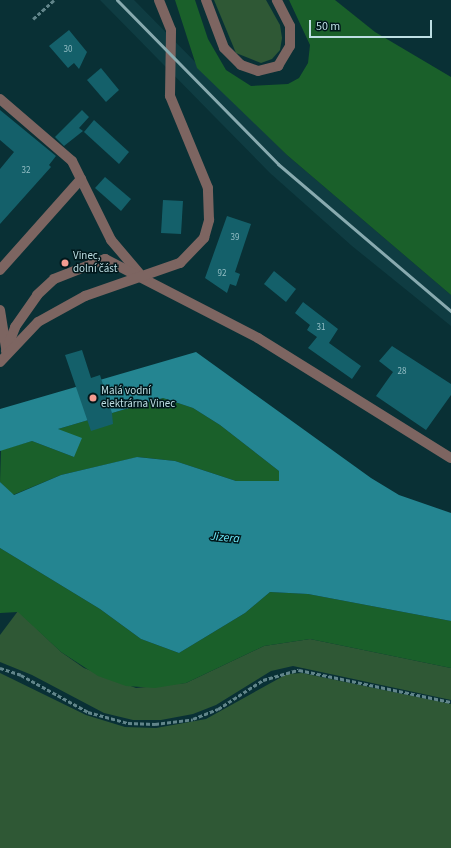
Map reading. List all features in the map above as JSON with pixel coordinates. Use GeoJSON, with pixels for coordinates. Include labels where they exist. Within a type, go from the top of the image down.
{"type":"FeatureCollection","features":[{"type":"Feature","properties":{"kind":"street"},"geometry":{"type":"LineString","coordinates":[[6,351],[38,322],[60,309],[140,275],[169,268],[190,256],[204,238],[210,210],[203,173],[170,96],[171,30],[159,0]]}},
{"type":"Feature","properties":{"kind":"street"},"geometry":{"type":"LineString","coordinates":[[206,0],[224,48],[241,65],[258,71],[278,66],[290,46],[288,19],[277,0]]}},
{"type":"Feature","properties":{"kind":"street"},"geometry":{"type":"LineString","coordinates":[[0,99],[72,161],[111,240],[140,275]]}},
{"type":"Feature","properties":{"kind":"street"},"geometry":{"type":"LineString","coordinates":[[0,270],[81,179]]}},
{"type":"Feature","properties":{"kind":"street"},"geometry":{"type":"LineString","coordinates":[[0,362],[15,327],[37,295],[54,279],[105,259],[140,275],[258,338],[451,458]]}},
{"type":"Feature","properties":{"kind":"street"},"geometry":{"type":"LineString","coordinates":[[0,310],[6,351]]}},
{"type":"Feature","properties":{"kind":"path"},"geometry":{"type":"LineString","coordinates":[[33,19],[54,0]]}},
{"type":"Feature","properties":{"kind":"path"},"geometry":{"type":"LineString","coordinates":[[0,668],[21,675],[88,712],[128,723],[155,724],[193,719],[218,709],[274,674],[299,670],[451,702]]}},
{"type":"Feature","properties":{"kind":"shaded area"},"geometry":{"type":"Polygon","coordinates":[[[100,0],[134,0],[287,155],[451,295],[451,326],[352,246],[270,173],[100,0]]]}},
{"type":"Feature","properties":{"kind":"green space"},"geometry":{"type":"Polygon","coordinates":[[[175,0],[195,0],[208,39],[226,70],[251,86],[288,84],[299,78],[308,63],[310,45],[289,0],[335,0],[375,32],[451,77],[451,295],[287,155],[197,68],[175,0]]]}},
{"type":"Feature","properties":{"kind":"green space"},"geometry":{"type":"Polygon","coordinates":[[[214,0],[266,0],[280,25],[282,38],[280,50],[272,59],[261,63],[236,53],[214,0]]]}},
{"type":"Feature","properties":{"kind":"green space"},"geometry":{"type":"Polygon","coordinates":[[[163,398],[193,408],[220,425],[279,471],[279,481],[236,481],[175,461],[138,457],[61,475],[13,495],[0,482],[1,450],[32,441],[74,457],[58,429],[163,398]]]}},
{"type":"Feature","properties":{"kind":"green space"},"geometry":{"type":"Polygon","coordinates":[[[0,548],[100,609],[141,639],[179,653],[245,613],[270,592],[308,594],[451,621],[451,668],[310,639],[264,646],[186,683],[155,688],[126,686],[98,676],[61,652],[18,612],[0,613],[0,548]]]}},
{"type":"Feature","properties":{"kind":"green space"},"geometry":{"type":"Polygon","coordinates":[[[18,611],[61,652],[84,668],[136,688],[186,683],[264,646],[310,639],[451,668],[451,700],[293,666],[271,671],[216,705],[193,714],[161,720],[133,720],[104,713],[32,675],[0,662],[0,635],[18,611]]]}},
{"type":"Feature","properties":{"kind":"green space"},"geometry":{"type":"Polygon","coordinates":[[[0,673],[86,715],[125,727],[156,728],[206,719],[287,674],[302,673],[451,704],[451,848],[0,848],[0,673]]]}},
{"type":"Feature","properties":{"kind":"water","name":"Jizera"},"geometry":{"type":"Polygon","coordinates":[[[196,352],[371,478],[399,495],[451,513],[451,621],[308,594],[270,592],[245,613],[179,653],[141,639],[100,609],[0,548],[0,482],[14,495],[61,475],[137,457],[175,461],[236,481],[279,481],[279,471],[220,425],[193,408],[163,398],[58,429],[82,438],[74,457],[32,441],[0,451],[0,409],[196,352]]]}},
{"type":"Feature","properties":{"kind":"building"},"geometry":{"type":"Polygon","coordinates":[[[69,30],[87,52],[79,69],[74,63],[68,68],[49,46],[69,30]]]}},
{"type":"Feature","properties":{"kind":"building"},"geometry":{"type":"Polygon","coordinates":[[[101,68],[119,90],[106,102],[87,80],[101,68]]]}},
{"type":"Feature","properties":{"kind":"building"},"geometry":{"type":"Polygon","coordinates":[[[0,110],[56,156],[49,165],[51,167],[0,224],[0,169],[14,152],[0,140],[0,110]]]}},
{"type":"Feature","properties":{"kind":"building"},"geometry":{"type":"Polygon","coordinates":[[[82,110],[89,117],[79,128],[83,131],[64,146],[55,137],[82,110]]]}},
{"type":"Feature","properties":{"kind":"building"},"geometry":{"type":"Polygon","coordinates":[[[94,120],[129,152],[119,164],[84,132],[94,120]]]}},
{"type":"Feature","properties":{"kind":"building"},"geometry":{"type":"Polygon","coordinates":[[[105,177],[131,199],[121,211],[95,188],[105,177]]]}},
{"type":"Feature","properties":{"kind":"building"},"geometry":{"type":"Polygon","coordinates":[[[163,200],[183,201],[181,234],[161,233],[163,200]]]}},
{"type":"Feature","properties":{"kind":"building"},"geometry":{"type":"Polygon","coordinates":[[[227,216],[251,224],[235,272],[240,274],[236,286],[230,284],[227,293],[205,278],[227,216]]]}},
{"type":"Feature","properties":{"kind":"building"},"geometry":{"type":"Polygon","coordinates":[[[274,271],[296,289],[286,302],[264,284],[274,271]]]}},
{"type":"Feature","properties":{"kind":"building"},"geometry":{"type":"Polygon","coordinates":[[[303,302],[338,329],[329,343],[361,366],[352,379],[308,348],[317,337],[307,330],[310,325],[295,313],[303,302]]]}},
{"type":"Feature","properties":{"kind":"building"},"geometry":{"type":"Polygon","coordinates":[[[392,346],[451,384],[451,395],[426,430],[376,396],[393,372],[379,361],[392,346]]]}},
{"type":"Feature","properties":{"kind":"building","name":"Malá vodní elektrárna Vinec"},"geometry":{"type":"Polygon","coordinates":[[[82,350],[91,378],[100,375],[112,413],[113,424],[91,431],[65,355],[82,350]]]}},
{"type":"Feature","properties":{"kind":"railway"},"geometry":{"type":"LineString","coordinates":[[117,0],[278,164],[451,311]]}},
{"type":"Feature","properties":{"kind":"place","name":"Vinec, dolní část"},"geometry":{"type":"Point","coordinates":[65,263]}},
{"type":"Feature","properties":{"kind":"place","name":"Malá vodní elektrárna Vinec"},"geometry":{"type":"Point","coordinates":[93,398]}}]}
